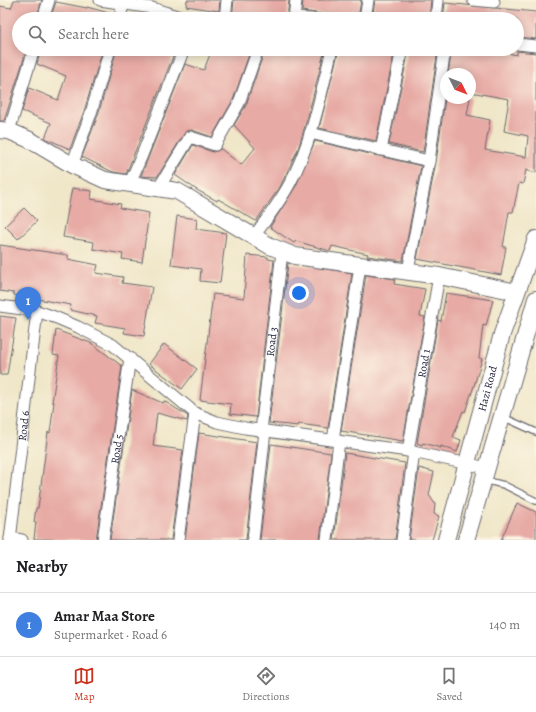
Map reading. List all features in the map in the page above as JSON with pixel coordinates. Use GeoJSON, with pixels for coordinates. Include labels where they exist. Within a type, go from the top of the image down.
{"type":"FeatureCollection","features":[{"type":"Feature","properties":{"kind":"street"},"geometry":{"type":"LineString","coordinates":[[45,12],[49,0]]}},
{"type":"Feature","properties":{"kind":"street"},"geometry":{"type":"LineString","coordinates":[[100,0],[124,4],[153,4],[171,12]]}},
{"type":"Feature","properties":{"kind":"street"},"geometry":{"type":"LineString","coordinates":[[226,12],[227,0]]}},
{"type":"Feature","properties":{"kind":"street"},"geometry":{"type":"LineString","coordinates":[[295,12],[296,0]]}},
{"type":"Feature","properties":{"kind":"street"},"geometry":{"type":"LineString","coordinates":[[366,12],[368,0]]}},
{"type":"Feature","properties":{"kind":"street"},"geometry":{"type":"LineString","coordinates":[[437,12],[438,0]]}},
{"type":"Feature","properties":{"kind":"street"},"geometry":{"type":"LineString","coordinates":[[473,0],[494,2]]}},
{"type":"Feature","properties":{"kind":"street"},"geometry":{"type":"LineString","coordinates":[[121,12],[124,4]]}},
{"type":"Feature","properties":{"kind":"street"},"geometry":{"type":"LineString","coordinates":[[524,45],[536,46]]}},
{"type":"Feature","properties":{"kind":"street"},"geometry":{"type":"LineString","coordinates":[[31,56],[4,130],[30,140],[72,165],[105,180],[129,185],[177,191],[282,252],[295,256],[439,276],[517,292]]}},
{"type":"Feature","properties":{"kind":"street"},"geometry":{"type":"LineString","coordinates":[[72,165],[91,113],[108,56]]}},
{"type":"Feature","properties":{"kind":"street"},"geometry":{"type":"LineString","coordinates":[[129,185],[181,56]]}},
{"type":"Feature","properties":{"kind":"street"},"geometry":{"type":"LineString","coordinates":[[158,189],[190,137],[215,145],[239,103],[256,56]]}},
{"type":"Feature","properties":{"kind":"street"},"geometry":{"type":"LineString","coordinates":[[254,236],[290,182],[310,133],[330,56]]}},
{"type":"Feature","properties":{"kind":"street"},"geometry":{"type":"LineString","coordinates":[[381,150],[401,56]]}},
{"type":"Feature","properties":{"kind":"street"},"geometry":{"type":"LineString","coordinates":[[408,271],[429,161],[444,56]]}},
{"type":"Feature","properties":{"kind":"street"},"geometry":{"type":"LineString","coordinates":[[310,133],[429,161]]}},
{"type":"Feature","properties":{"kind":"street","name":"Hazi Road"},"geometry":{"type":"LineString","coordinates":[[446,540],[502,334],[536,239]]}},
{"type":"Feature","properties":{"kind":"street","name":"Road 3"},"geometry":{"type":"LineString","coordinates":[[253,540],[282,252]]}},
{"type":"Feature","properties":{"kind":"street"},"geometry":{"type":"LineString","coordinates":[[327,540],[336,441],[360,266]]}},
{"type":"Feature","properties":{"kind":"street","name":"Road 1"},"geometry":{"type":"LineString","coordinates":[[402,540],[411,451],[439,276]]}},
{"type":"Feature","properties":{"kind":"street","name":"Hazi Road"},"geometry":{"type":"LineString","coordinates":[[466,540],[536,299]]}},
{"type":"Feature","properties":{"kind":"street"},"geometry":{"type":"LineString","coordinates":[[0,306],[37,311],[78,326],[113,345],[195,412],[217,422],[263,431],[411,451],[466,464],[485,474]]}},
{"type":"Feature","properties":{"kind":"street","name":"Road 6"},"geometry":{"type":"LineString","coordinates":[[10,539],[37,311]]}},
{"type":"Feature","properties":{"kind":"street","name":"Road 5"},"geometry":{"type":"LineString","coordinates":[[103,540],[130,358]]}},
{"type":"Feature","properties":{"kind":"street"},"geometry":{"type":"LineString","coordinates":[[178,540],[195,412]]}},
{"type":"Feature","properties":{"kind":"street"},"geometry":{"type":"LineString","coordinates":[[10,539],[22,540]]}},
{"type":"Feature","properties":{"kind":"lane"},"geometry":{"type":"LineString","coordinates":[[502,417],[536,432]]}},
{"type":"Feature","properties":{"kind":"lane"},"geometry":{"type":"LineString","coordinates":[[485,474],[536,501]]}},
{"type":"Feature","properties":{"kind":"building"},"geometry":{"type":"Polygon","coordinates":[[[14,0],[42,0],[38,12],[12,12],[12,56],[25,56],[4,121],[0,121],[0,6],[11,8],[14,0]]]}},
{"type":"Feature","properties":{"kind":"building"},"geometry":{"type":"Polygon","coordinates":[[[187,0],[220,0],[219,11],[186,6],[187,0]]]}},
{"type":"Feature","properties":{"kind":"building"},"geometry":{"type":"Polygon","coordinates":[[[234,0],[289,0],[288,12],[233,12],[234,0]]]}},
{"type":"Feature","properties":{"kind":"building"},"geometry":{"type":"Polygon","coordinates":[[[303,0],[361,0],[359,12],[302,11],[303,0]]]}},
{"type":"Feature","properties":{"kind":"building"},"geometry":{"type":"Polygon","coordinates":[[[375,0],[431,0],[430,12],[373,12],[375,0]]]}},
{"type":"Feature","properties":{"kind":"building"},"geometry":{"type":"Polygon","coordinates":[[[56,2],[87,7],[106,12],[52,12],[56,2]]]}},
{"type":"Feature","properties":{"kind":"building"},"geometry":{"type":"Polygon","coordinates":[[[445,3],[536,12],[536,39],[524,38],[524,12],[444,12],[445,3]]]}},
{"type":"Feature","properties":{"kind":"building"},"geometry":{"type":"Polygon","coordinates":[[[524,52],[536,53],[536,173],[526,170],[523,184],[519,183],[513,212],[509,212],[503,247],[506,247],[501,275],[417,259],[436,162],[444,104],[469,104],[467,115],[490,120],[485,150],[526,157],[528,136],[504,131],[509,99],[476,93],[476,68],[449,68],[451,56],[524,56],[524,52]]]}},
{"type":"Feature","properties":{"kind":"building"},"geometry":{"type":"Polygon","coordinates":[[[39,56],[101,56],[84,111],[70,149],[45,138],[51,123],[22,111],[29,88],[58,100],[66,76],[37,64],[39,56]]]}},
{"type":"Feature","properties":{"kind":"building"},"geometry":{"type":"Polygon","coordinates":[[[115,56],[173,56],[126,174],[113,172],[82,157],[98,115],[115,56]]]}},
{"type":"Feature","properties":{"kind":"building"},"geometry":{"type":"Polygon","coordinates":[[[209,56],[249,56],[233,100],[212,137],[192,130],[186,131],[157,177],[141,176],[185,64],[204,70],[209,56]]]}},
{"type":"Feature","properties":{"kind":"building"},"geometry":{"type":"Polygon","coordinates":[[[263,56],[323,56],[298,149],[280,187],[256,221],[218,199],[217,201],[197,190],[175,175],[193,145],[213,152],[221,149],[241,165],[255,148],[234,125],[246,105],[263,56]]]}},
{"type":"Feature","properties":{"kind":"building"},"geometry":{"type":"Polygon","coordinates":[[[337,56],[394,56],[376,141],[319,128],[337,56]]]}},
{"type":"Feature","properties":{"kind":"building"},"geometry":{"type":"Polygon","coordinates":[[[408,56],[437,56],[423,152],[389,144],[408,56]]]}},
{"type":"Feature","properties":{"kind":"building"},"geometry":{"type":"Polygon","coordinates":[[[315,141],[421,166],[403,261],[367,256],[368,254],[332,246],[330,251],[296,241],[294,243],[270,227],[296,186],[315,141]]]}},
{"type":"Feature","properties":{"kind":"building"},"geometry":{"type":"Polygon","coordinates":[[[72,188],[92,191],[91,199],[121,204],[120,208],[149,213],[142,262],[122,259],[123,254],[93,249],[94,242],[63,237],[72,188]]]}},
{"type":"Feature","properties":{"kind":"building"},"geometry":{"type":"Polygon","coordinates":[[[24,208],[37,221],[18,239],[5,226],[24,208]]]}},
{"type":"Feature","properties":{"kind":"building"},"geometry":{"type":"Polygon","coordinates":[[[177,216],[197,219],[196,229],[226,233],[220,283],[200,281],[201,269],[171,265],[177,216]]]}},
{"type":"Feature","properties":{"kind":"building"},"geometry":{"type":"Polygon","coordinates":[[[0,245],[68,255],[68,259],[98,265],[96,273],[123,277],[122,283],[152,287],[144,336],[124,333],[125,328],[95,323],[97,316],[70,310],[71,305],[14,295],[14,293],[0,291],[0,245]]]}},
{"type":"Feature","properties":{"kind":"building"},"geometry":{"type":"Polygon","coordinates":[[[247,255],[268,257],[268,259],[274,260],[256,417],[230,414],[231,404],[200,400],[213,294],[244,298],[247,255]]]}},
{"type":"Feature","properties":{"kind":"building"},"geometry":{"type":"Polygon","coordinates":[[[288,263],[352,273],[328,428],[299,424],[298,426],[269,423],[288,263]]]}},
{"type":"Feature","properties":{"kind":"building"},"geometry":{"type":"Polygon","coordinates":[[[366,275],[395,279],[394,284],[425,289],[420,316],[425,317],[403,441],[341,431],[366,275]]]}},
{"type":"Feature","properties":{"kind":"building"},"geometry":{"type":"Polygon","coordinates":[[[446,293],[493,300],[486,326],[483,325],[479,358],[482,359],[465,412],[463,411],[453,437],[461,440],[457,452],[441,446],[441,448],[423,443],[422,445],[417,443],[438,320],[441,321],[446,293]]]}},
{"type":"Feature","properties":{"kind":"building"},"geometry":{"type":"Polygon","coordinates":[[[0,316],[16,318],[7,375],[0,375],[0,316]]]}},
{"type":"Feature","properties":{"kind":"building"},"geometry":{"type":"Polygon","coordinates":[[[56,330],[91,343],[122,366],[96,540],[34,539],[36,522],[34,522],[36,508],[38,508],[48,432],[50,433],[54,402],[52,402],[59,356],[53,355],[56,330]]]}},
{"type":"Feature","properties":{"kind":"building"},"geometry":{"type":"Polygon","coordinates":[[[164,344],[197,369],[182,389],[149,364],[164,344]]]}},
{"type":"Feature","properties":{"kind":"building"},"geometry":{"type":"Polygon","coordinates":[[[132,390],[163,403],[164,401],[188,416],[187,421],[157,413],[153,446],[183,450],[171,540],[110,540],[132,390]]]}},
{"type":"Feature","properties":{"kind":"building"},"geometry":{"type":"Polygon","coordinates":[[[199,433],[257,442],[246,540],[185,540],[199,433]]]}},
{"type":"Feature","properties":{"kind":"building"},"geometry":{"type":"Polygon","coordinates":[[[271,444],[331,453],[320,540],[260,540],[271,444]]]}},
{"type":"Feature","properties":{"kind":"building"},"geometry":{"type":"Polygon","coordinates":[[[345,453],[405,463],[395,540],[334,540],[345,453]]]}},
{"type":"Feature","properties":{"kind":"building"},"geometry":{"type":"Polygon","coordinates":[[[419,468],[434,472],[429,495],[435,504],[434,514],[439,516],[432,540],[409,540],[419,468]]]}},
{"type":"Feature","properties":{"kind":"building"},"geometry":{"type":"Polygon","coordinates":[[[517,503],[536,512],[536,540],[501,540],[517,503]]]}},
{"type":"Feature","properties":{"kind":"place","name":"Amar Maa Store"},"geometry":{"type":"Point","coordinates":[28,320]}}]}
